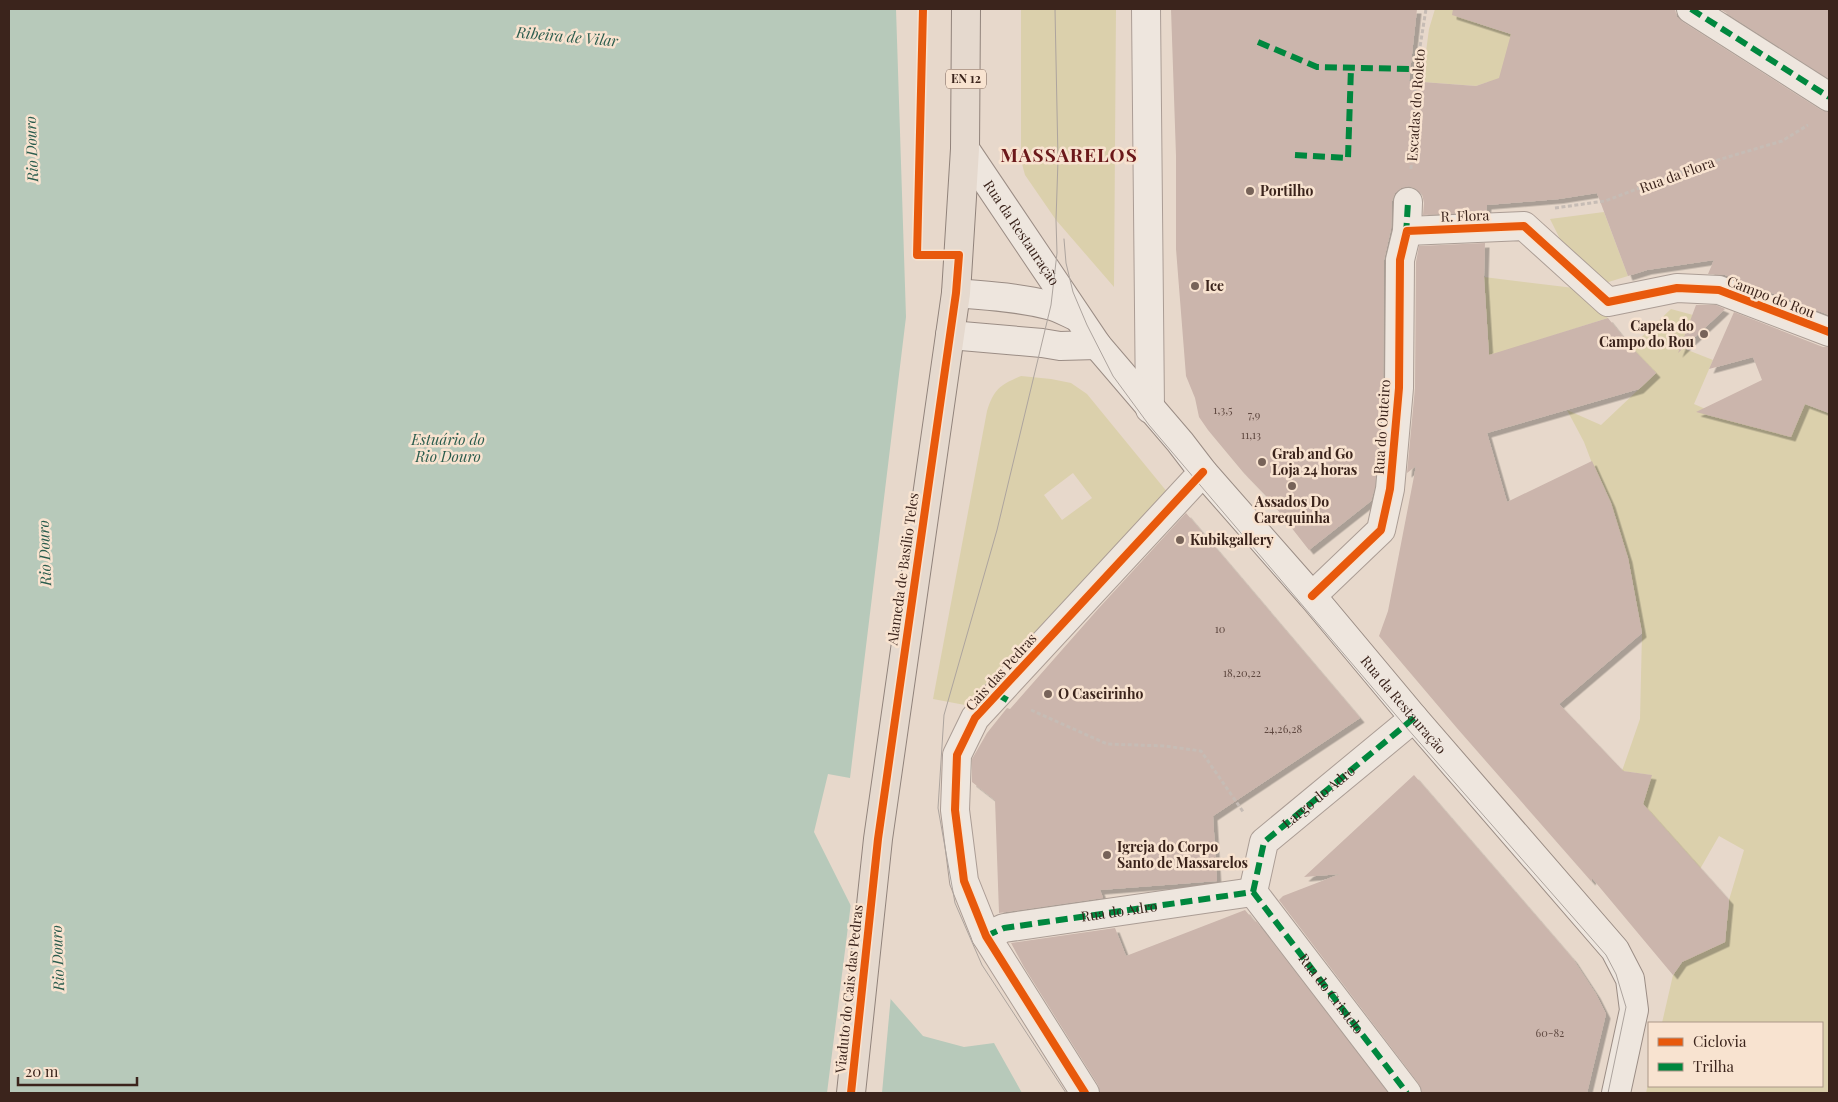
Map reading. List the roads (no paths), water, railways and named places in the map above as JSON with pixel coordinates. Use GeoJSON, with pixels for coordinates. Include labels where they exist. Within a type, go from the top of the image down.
{"type":"FeatureCollection","features":[{"type":"Feature","properties":{"kind":"main road","name":"Alameda de Basílio Teles"},"geometry":{"type":"LineString","coordinates":[[872,887],[956,294],[966,149],[966,9]]}},
{"type":"Feature","properties":{"kind":"main road","name":"Viaduto do Cais das Pedras"},"geometry":{"type":"LineString","coordinates":[[851,1093],[872,887]]}},
{"type":"Feature","properties":{"kind":"street"},"geometry":{"type":"LineString","coordinates":[[1146,9],[1150,409]]}},
{"type":"Feature","properties":{"kind":"street"},"geometry":{"type":"LineString","coordinates":[[1691,9],[1829,97]]}},
{"type":"Feature","properties":{"kind":"street","name":"Rua da Restauração"},"geometry":{"type":"LineString","coordinates":[[966,149],[1097,345],[1180,442],[1203,472],[1312,596],[1414,718],[1615,950],[1630,979],[1634,1010],[1616,1093]]}},
{"type":"Feature","properties":{"kind":"street","name":"Rua do Outeiro"},"geometry":{"type":"LineString","coordinates":[[1312,596],[1381,530],[1390,488],[1398,388],[1400,260],[1407,231],[1408,202]]}},
{"type":"Feature","properties":{"kind":"street","name":"R. Flora"},"geometry":{"type":"LineString","coordinates":[[1407,231],[1524,226]]}},
{"type":"Feature","properties":{"kind":"street","name":"Campo do Rou"},"geometry":{"type":"LineString","coordinates":[[1524,226],[1608,302],[1677,288],[1719,290],[1829,332]]}},
{"type":"Feature","properties":{"kind":"street","name":"Rua da Restauração"},"geometry":{"type":"LineString","coordinates":[[956,294],[1011,298],[1051,305],[1077,317]]}},
{"type":"Feature","properties":{"kind":"street"},"geometry":{"type":"LineString","coordinates":[[950,335],[1042,342],[1060,346],[1097,345]]}},
{"type":"Feature","properties":{"kind":"street","name":"Cais das Pedras"},"geometry":{"type":"LineString","coordinates":[[1085,1093],[986,936],[964,881],[955,810],[957,755],[975,718],[1003,697],[1203,472]]}},
{"type":"Feature","properties":{"kind":"street","name":"Largo do Adro"},"geometry":{"type":"LineString","coordinates":[[1253,892],[1264,842],[1414,718]]}},
{"type":"Feature","properties":{"kind":"street","name":"Rua do Adro"},"geometry":{"type":"LineString","coordinates":[[986,936],[1004,928],[1253,892]]}},
{"type":"Feature","properties":{"kind":"street","name":"Rua do Cristelo"},"geometry":{"type":"LineString","coordinates":[[1253,892],[1408,1093]]}},
{"type":"Feature","properties":{"kind":"water","name":"Estuário do Rio Douro"},"geometry":{"type":"Polygon","coordinates":[[[9,9],[896,9],[906,317],[850,778],[828,774],[814,832],[858,920],[888,996],[923,1036],[964,1047],[994,1043],[1022,1093],[9,1093],[9,9]]]}},
{"type":"Feature","properties":{"kind":"tram line"},"geometry":{"type":"LineString","coordinates":[[1055,9],[1058,160],[1057,253],[1051,305],[997,530],[944,715],[938,808],[955,903],[982,965],[1066,1093]]}},
{"type":"Feature","properties":{"kind":"tram line"},"geometry":{"type":"LineString","coordinates":[[1064,239],[1066,263],[1073,292],[1087,325],[1113,376],[1149,425],[1406,727],[1606,955],[1616,974],[1626,1007],[1608,1093]]}},
{"type":"Feature","properties":{"kind":"place","name":"Portilho"},"geometry":{"type":"Point","coordinates":[1250,191]}},
{"type":"Feature","properties":{"kind":"place","name":"Ice"},"geometry":{"type":"Point","coordinates":[1195,286]}},
{"type":"Feature","properties":{"kind":"place","name":"Capela do Campo do Rou"},"geometry":{"type":"Point","coordinates":[1704,334]}},
{"type":"Feature","properties":{"kind":"place","name":"Grab and Go Loja 24 horas"},"geometry":{"type":"Point","coordinates":[1262,462]}},
{"type":"Feature","properties":{"kind":"place","name":"Assados Do Carequinha"},"geometry":{"type":"Point","coordinates":[1292,486]}},
{"type":"Feature","properties":{"kind":"place","name":"Kubikgallery"},"geometry":{"type":"Point","coordinates":[1180,540]}},
{"type":"Feature","properties":{"kind":"place","name":"O Caseirinho"},"geometry":{"type":"Point","coordinates":[1048,694]}},
{"type":"Feature","properties":{"kind":"place","name":"Igreja do Corpo Santo de Massarelos"},"geometry":{"type":"Point","coordinates":[1107,855]}},
{"type":"Feature","properties":{"kind":"district","name":"MASSARELOS"},"geometry":{"type":"Point","coordinates":[1069,155]}},
{"type":"Feature","properties":{"kind":"water label","name":"Ribeira de Vilar"},"geometry":{"type":"Point","coordinates":[567,37]}},
{"type":"Feature","properties":{"kind":"water label","name":"Rio Douro"},"geometry":{"type":"Point","coordinates":[32,149]}},
{"type":"Feature","properties":{"kind":"water label","name":"Rio Douro"},"geometry":{"type":"Point","coordinates":[45,553]}},
{"type":"Feature","properties":{"kind":"water label","name":"Rio Douro"},"geometry":{"type":"Point","coordinates":[58,958]}}]}
